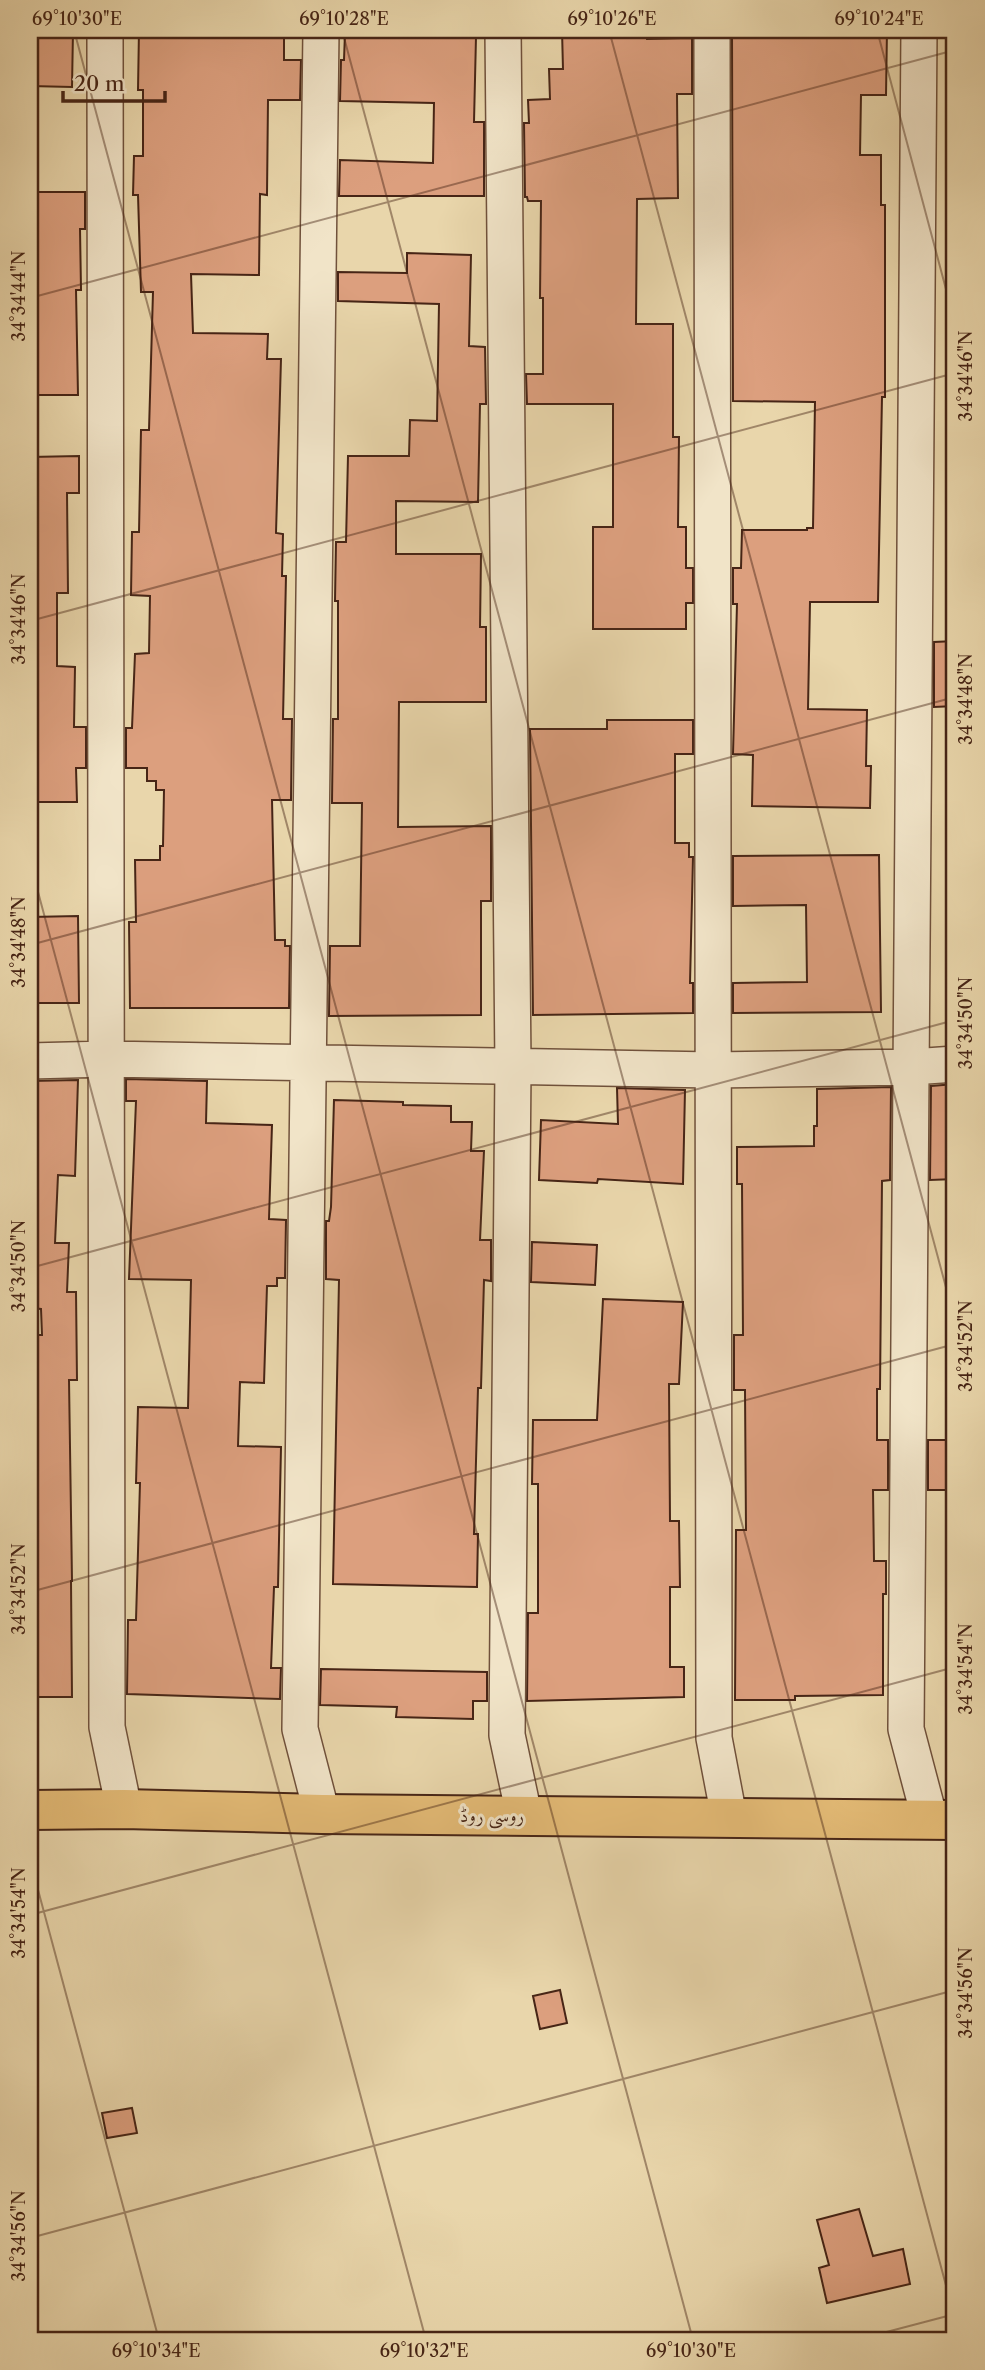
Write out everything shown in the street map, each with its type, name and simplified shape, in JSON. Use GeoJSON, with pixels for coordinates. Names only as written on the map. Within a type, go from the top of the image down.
{"type":"FeatureCollection","features":[{"type":"Feature","properties":{"kind":"main road","name":"روسی روڈ"},"geometry":{"type":"LineString","coordinates":[[30,1810],[943,1820]]}},
{"type":"Feature","properties":{"kind":"street"},"geometry":{"type":"LineString","coordinates":[[105,30],[107,1727],[124,1809]]}},
{"type":"Feature","properties":{"kind":"street"},"geometry":{"type":"LineString","coordinates":[[321,30],[300,1729],[322,1814]]}},
{"type":"Feature","properties":{"kind":"street"},"geometry":{"type":"LineString","coordinates":[[503,30],[513,1067],[507,1735],[524,1815]]}},
{"type":"Feature","properties":{"kind":"street"},"geometry":{"type":"LineString","coordinates":[[712,30],[715,1738],[729,1818]]}},
{"type":"Feature","properties":{"kind":"street"},"geometry":{"type":"LineString","coordinates":[[919,30],[905,1729],[943,1820]]}},
{"type":"Feature","properties":{"kind":"street"},"geometry":{"type":"LineString","coordinates":[[30,1061],[107,1059],[712,1070],[955,1064]]}},
{"type":"Feature","properties":{"kind":"building"},"geometry":{"type":"Polygon","coordinates":[[[139,30],[284,30],[284,60],[301,60],[300,100],[268,100],[267,195],[260,194],[259,275],[191,274],[193,333],[268,334],[267,359],[281,359],[276,533],[283,534],[282,576],[286,576],[283,719],[292,719],[291,800],[272,800],[275,940],[285,940],[285,946],[290,946],[289,1008],[130,1008],[129,922],[136,922],[135,860],[160,860],[160,846],[163,846],[164,790],[156,790],[156,781],[147,781],[147,768],[126,768],[126,728],[132,728],[135,654],[149,653],[150,596],[131,595],[132,532],[139,532],[141,430],[149,430],[153,292],[141,292],[138,195],[133,195],[134,156],[143,156],[143,90],[138,90],[139,30]]]}},
{"type":"Feature","properties":{"kind":"building"},"geometry":{"type":"Polygon","coordinates":[[[562,30],[646,30],[647,39],[692,38],[692,94],[677,94],[678,198],[637,199],[636,324],[673,324],[673,437],[679,437],[678,527],[686,527],[686,568],[693,568],[693,603],[686,603],[686,629],[593,629],[593,527],[613,527],[613,404],[527,404],[526,374],[543,374],[543,298],[540,298],[541,201],[528,201],[525,197],[524,123],[529,123],[528,100],[550,99],[549,69],[563,69],[562,30]]]}},
{"type":"Feature","properties":{"kind":"building"},"geometry":{"type":"Polygon","coordinates":[[[815,30],[887,30],[886,95],[861,95],[860,155],[881,155],[881,205],[885,205],[885,397],[882,397],[878,602],[810,602],[808,709],[867,710],[866,766],[871,766],[870,808],[752,806],[753,755],[733,754],[737,604],[733,604],[733,568],[741,568],[742,530],[813,528],[815,402],[733,401],[732,34],[815,34],[815,30]]]}},
{"type":"Feature","properties":{"kind":"building"},"geometry":{"type":"Polygon","coordinates":[[[30,31],[73,31],[72,87],[30,86],[30,31]]]}},
{"type":"Feature","properties":{"kind":"building"},"geometry":{"type":"Polygon","coordinates":[[[345,33],[476,37],[474,122],[484,122],[484,196],[339,196],[340,160],[433,163],[434,103],[340,101],[345,33]]]}},
{"type":"Feature","properties":{"kind":"building"},"geometry":{"type":"Polygon","coordinates":[[[30,192],[85,192],[85,229],[80,229],[81,290],[76,290],[78,395],[30,395],[30,192]]]}},
{"type":"Feature","properties":{"kind":"building"},"geometry":{"type":"Polygon","coordinates":[[[407,253],[471,255],[469,346],[485,347],[486,404],[480,404],[478,502],[396,501],[396,554],[481,554],[480,627],[486,627],[486,702],[399,702],[398,827],[491,826],[491,901],[481,901],[481,1015],[329,1016],[330,946],[360,946],[362,803],[332,803],[333,719],[338,719],[336,542],[346,542],[348,456],[409,456],[410,420],[437,421],[439,304],[338,301],[338,272],[407,273],[407,253]]]}},
{"type":"Feature","properties":{"kind":"building"},"geometry":{"type":"Polygon","coordinates":[[[79,456],[79,493],[67,493],[68,593],[57,593],[57,666],[75,667],[74,727],[86,727],[86,768],[76,768],[77,802],[30,802],[30,457],[79,456]]]}},
{"type":"Feature","properties":{"kind":"building"},"geometry":{"type":"Polygon","coordinates":[[[955,641],[955,706],[934,707],[934,642],[955,641]]]}},
{"type":"Feature","properties":{"kind":"building"},"geometry":{"type":"Polygon","coordinates":[[[607,720],[693,720],[693,754],[675,754],[675,843],[689,843],[689,857],[693,857],[690,983],[693,983],[693,1013],[533,1015],[530,729],[607,729],[607,720]]]}},
{"type":"Feature","properties":{"kind":"building"},"geometry":{"type":"Polygon","coordinates":[[[879,855],[881,1012],[733,1013],[733,983],[807,982],[806,905],[733,906],[733,856],[879,855]]]}},
{"type":"Feature","properties":{"kind":"building"},"geometry":{"type":"Polygon","coordinates":[[[78,916],[79,1003],[30,1003],[30,917],[78,916]]]}},
{"type":"Feature","properties":{"kind":"building"},"geometry":{"type":"Polygon","coordinates":[[[126,1079],[207,1081],[206,1123],[272,1125],[269,1219],[286,1220],[285,1278],[277,1278],[277,1286],[267,1286],[264,1383],[240,1382],[238,1446],[281,1447],[278,1587],[274,1587],[271,1668],[281,1668],[280,1699],[127,1694],[128,1620],[136,1620],[140,1483],[136,1483],[138,1407],[188,1408],[191,1280],[129,1279],[136,1101],[126,1101],[126,1079]]]}},
{"type":"Feature","properties":{"kind":"building"},"geometry":{"type":"Polygon","coordinates":[[[78,1080],[75,1176],[58,1175],[55,1243],[69,1243],[67,1292],[76,1292],[77,1380],[69,1380],[72,1697],[30,1697],[30,1335],[42,1335],[41,1309],[30,1308],[30,1081],[78,1080]]]}},
{"type":"Feature","properties":{"kind":"building"},"geometry":{"type":"Polygon","coordinates":[[[955,1084],[955,1179],[930,1180],[931,1086],[955,1084]]]}},
{"type":"Feature","properties":{"kind":"building"},"geometry":{"type":"Polygon","coordinates":[[[891,1087],[890,1180],[882,1181],[880,1389],[877,1389],[877,1440],[888,1440],[888,1490],[873,1490],[874,1561],[886,1561],[886,1594],[883,1594],[883,1695],[735,1700],[736,1530],[746,1530],[745,1390],[734,1390],[734,1335],[743,1335],[742,1184],[737,1184],[737,1147],[814,1146],[817,1089],[891,1087]]]}},
{"type":"Feature","properties":{"kind":"building"},"geometry":{"type":"Polygon","coordinates":[[[617,1088],[685,1090],[683,1184],[598,1179],[597,1183],[539,1180],[541,1120],[618,1124],[617,1088]]]}},
{"type":"Feature","properties":{"kind":"building"},"geometry":{"type":"Polygon","coordinates":[[[334,1100],[451,1106],[451,1122],[472,1122],[471,1151],[484,1151],[480,1240],[491,1240],[491,1281],[484,1280],[481,1388],[478,1388],[474,1534],[478,1534],[477,1587],[333,1584],[339,1280],[326,1279],[326,1221],[329,1221],[331,1207],[334,1100]]]}},
{"type":"Feature","properties":{"kind":"building"},"geometry":{"type":"Polygon","coordinates":[[[532,1242],[597,1245],[595,1285],[531,1282],[532,1242]]]}},
{"type":"Feature","properties":{"kind":"building"},"geometry":{"type":"Polygon","coordinates":[[[603,1299],[683,1302],[679,1384],[669,1384],[670,1521],[679,1521],[680,1587],[670,1587],[670,1667],[684,1667],[684,1697],[527,1701],[528,1613],[538,1613],[538,1484],[532,1484],[533,1420],[597,1420],[603,1299]]]}},
{"type":"Feature","properties":{"kind":"building"},"geometry":{"type":"Polygon","coordinates":[[[928,1440],[955,1440],[955,1490],[928,1490],[928,1440]]]}},
{"type":"Feature","properties":{"kind":"building"},"geometry":{"type":"Polygon","coordinates":[[[321,1669],[487,1672],[487,1701],[473,1701],[473,1719],[396,1717],[397,1707],[320,1705],[321,1669]]]}},
{"type":"Feature","properties":{"kind":"building"},"geometry":{"type":"Polygon","coordinates":[[[560,1990],[567,2023],[540,2029],[533,1996],[560,1990]]]}},
{"type":"Feature","properties":{"kind":"building"},"geometry":{"type":"Polygon","coordinates":[[[132,2108],[137,2133],[107,2138],[102,2113],[132,2108]]]}},
{"type":"Feature","properties":{"kind":"building"},"geometry":{"type":"Polygon","coordinates":[[[859,2209],[873,2256],[903,2249],[910,2284],[827,2303],[819,2268],[829,2265],[817,2220],[859,2209]]]}}]}
